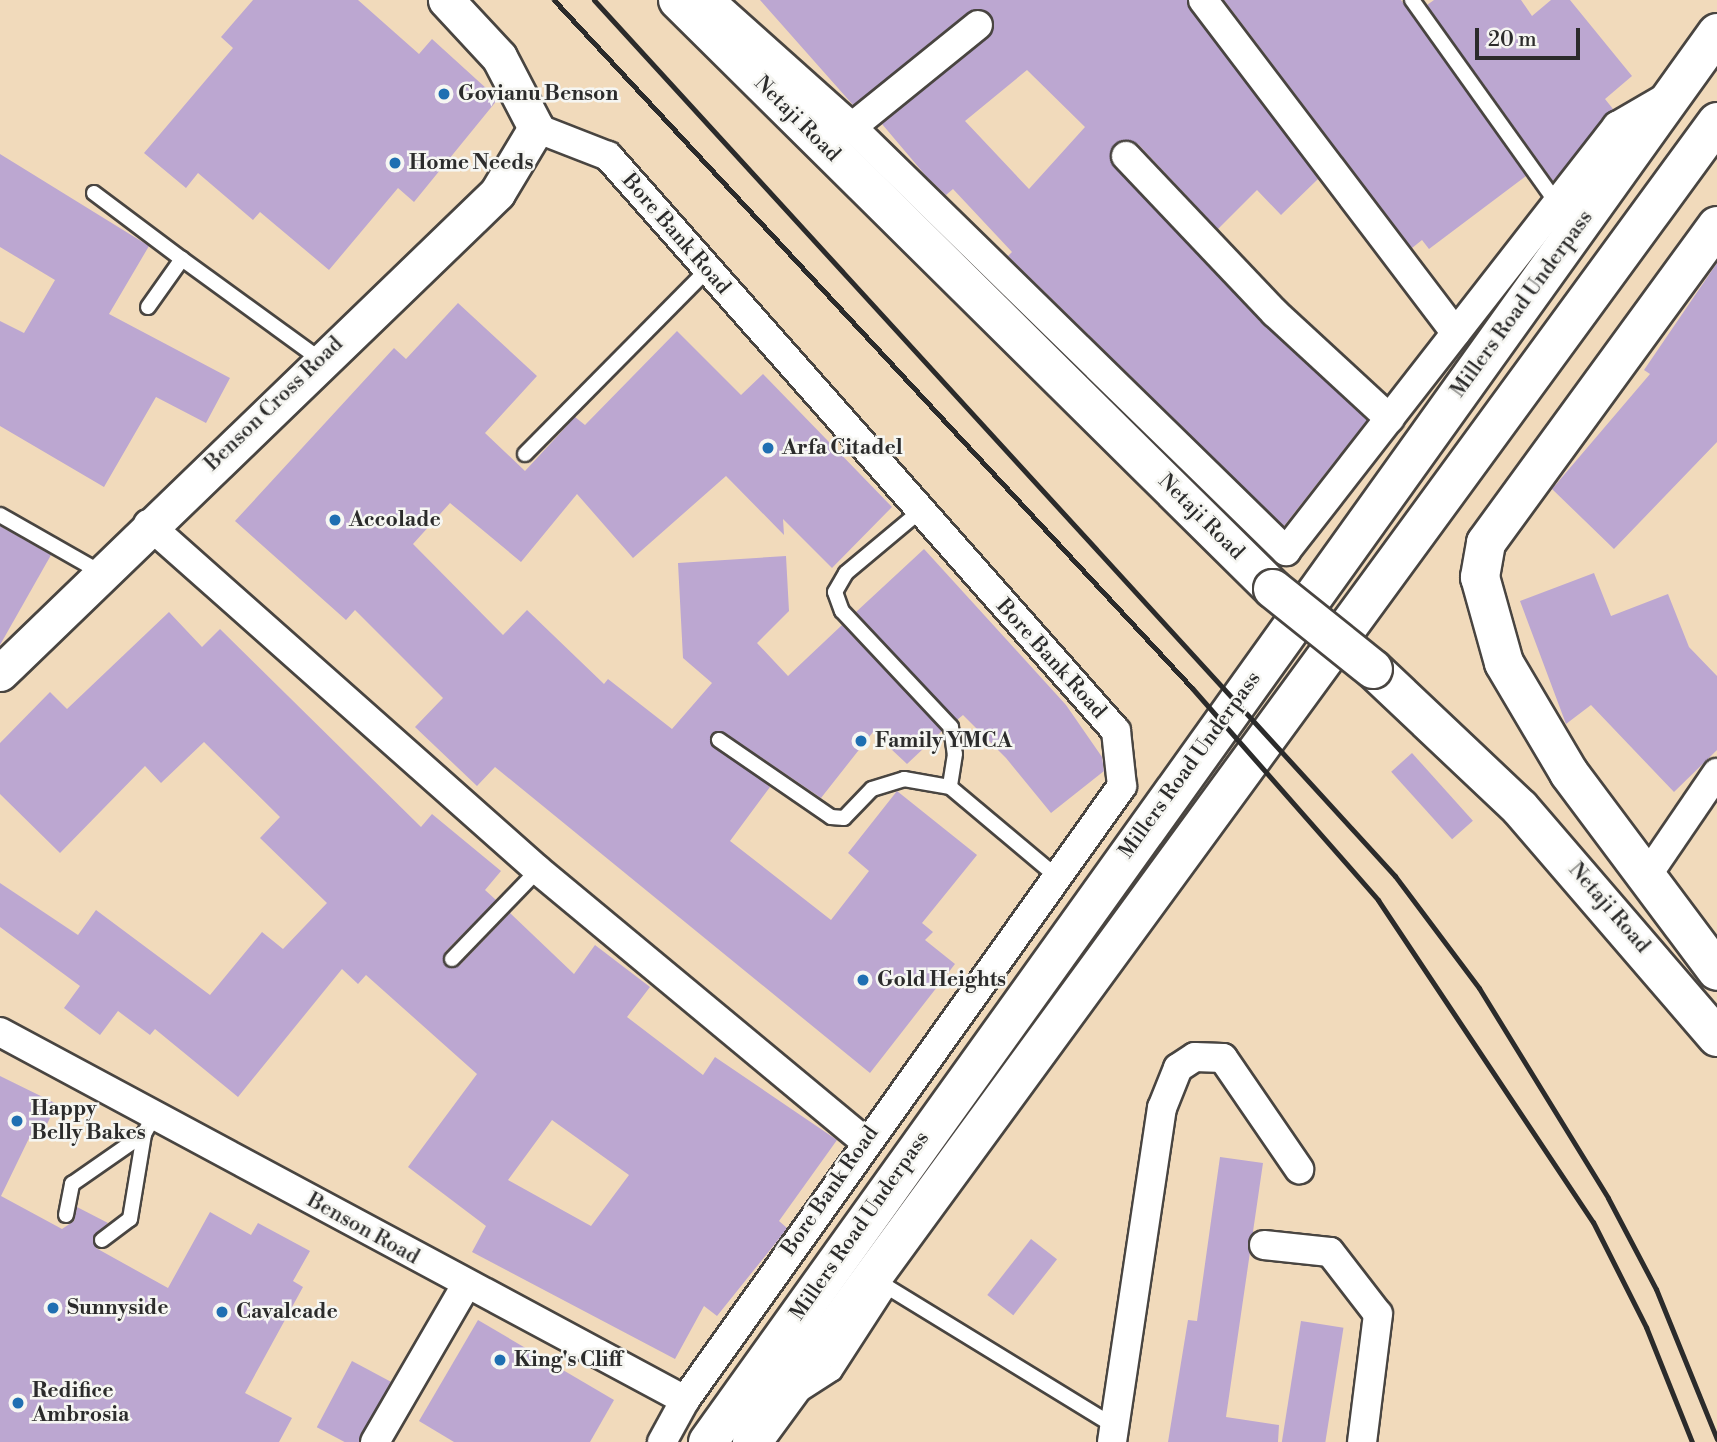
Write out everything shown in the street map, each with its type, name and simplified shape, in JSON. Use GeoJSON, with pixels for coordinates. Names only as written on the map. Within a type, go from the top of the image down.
{"type":"FeatureCollection","features":[{"type":"Feature","properties":{"kind":"main road","name":"Netaji Road"},"geometry":{"type":"LineString","coordinates":[[696,3],[1273,589],[1373,669],[1520,808],[1717,1037]]}},
{"type":"Feature","properties":{"kind":"main road","name":"Millers Road Underpass"},"geometry":{"type":"LineString","coordinates":[[708,1442],[1717,33]]}},
{"type":"Feature","properties":{"kind":"main road","name":"Millers Road Underpass"},"geometry":{"type":"LineString","coordinates":[[762,1428],[1717,122]]}},
{"type":"Feature","properties":{"kind":"main road"},"geometry":{"type":"LineString","coordinates":[[1717,226],[1486,543],[1480,577],[1504,663],[1569,773],[1717,971]]}},
{"type":"Feature","properties":{"kind":"street"},"geometry":{"type":"LineString","coordinates":[[446,0],[499,57],[536,128]]}},
{"type":"Feature","properties":{"kind":"street"},"geometry":{"type":"LineString","coordinates":[[1203,0],[1456,333]]}},
{"type":"Feature","properties":{"kind":"street"},"geometry":{"type":"LineString","coordinates":[[696,3],[852,127],[1286,551],[1617,126],[1677,91]]}},
{"type":"Feature","properties":{"kind":"street"},"geometry":{"type":"LineString","coordinates":[[852,127],[978,25]]}},
{"type":"Feature","properties":{"kind":"street","name":"Bore Bank Road"},"geometry":{"type":"LineString","coordinates":[[536,128],[608,156],[919,512],[1116,731],[1122,786],[863,1141],[685,1400]]}},
{"type":"Feature","properties":{"kind":"street","name":"Benson Cross Road"},"geometry":{"type":"LineString","coordinates":[[0,673],[148,524],[497,193],[536,128]]}},
{"type":"Feature","properties":{"kind":"street"},"geometry":{"type":"LineString","coordinates":[[1126,156],[1275,313],[1390,419]]}},
{"type":"Feature","properties":{"kind":"street"},"geometry":{"type":"LineString","coordinates":[[148,524],[538,870],[863,1141]]}},
{"type":"Feature","properties":{"kind":"street"},"geometry":{"type":"LineString","coordinates":[[1646,877],[1717,773]]}},
{"type":"Feature","properties":{"kind":"street","name":"Benson Road"},"geometry":{"type":"LineString","coordinates":[[0,1032],[149,1125],[466,1285],[685,1400]]}},
{"type":"Feature","properties":{"kind":"street"},"geometry":{"type":"LineString","coordinates":[[1113,1434],[1162,1108],[1178,1068],[1195,1058],[1223,1058],[1299,1169]]}},
{"type":"Feature","properties":{"kind":"street"},"geometry":{"type":"LineString","coordinates":[[1264,1245],[1330,1252],[1378,1314],[1363,1442]]}},
{"type":"Feature","properties":{"kind":"street"},"geometry":{"type":"LineString","coordinates":[[375,1442],[466,1285]]}},
{"type":"Feature","properties":{"kind":"street"},"geometry":{"type":"LineString","coordinates":[[662,1442],[685,1400]]}},
{"type":"Feature","properties":{"kind":"lane"},"geometry":{"type":"LineString","coordinates":[[1412,0],[1557,202]]}},
{"type":"Feature","properties":{"kind":"lane"},"geometry":{"type":"LineString","coordinates":[[94,193],[321,359]]}},
{"type":"Feature","properties":{"kind":"lane"},"geometry":{"type":"LineString","coordinates":[[148,307],[181,259]]}},
{"type":"Feature","properties":{"kind":"lane"},"geometry":{"type":"LineString","coordinates":[[525,454],[708,270]]}},
{"type":"Feature","properties":{"kind":"lane"},"geometry":{"type":"LineString","coordinates":[[919,512],[846,573],[835,592],[842,611],[951,727],[950,787]]}},
{"type":"Feature","properties":{"kind":"lane"},"geometry":{"type":"LineString","coordinates":[[0,515],[100,572]]}},
{"type":"Feature","properties":{"kind":"lane"},"geometry":{"type":"LineString","coordinates":[[719,740],[831,817],[844,818],[872,789],[904,779],[950,787],[1055,875]]}},
{"type":"Feature","properties":{"kind":"lane"},"geometry":{"type":"LineString","coordinates":[[452,959],[538,870]]}},
{"type":"Feature","properties":{"kind":"lane"},"geometry":{"type":"LineString","coordinates":[[65,1215],[72,1184],[149,1125]]}},
{"type":"Feature","properties":{"kind":"lane"},"geometry":{"type":"LineString","coordinates":[[102,1240],[130,1219],[149,1125]]}},
{"type":"Feature","properties":{"kind":"lane"},"geometry":{"type":"LineString","coordinates":[[762,1428],[834,1373],[889,1289],[1113,1434]]}},
{"type":"Feature","properties":{"kind":"building"},"geometry":{"type":"Polygon","coordinates":[[[253,0],[358,0],[419,54],[432,39],[498,99],[414,202],[398,188],[329,270],[260,212],[253,220],[198,173],[186,188],[144,153],[233,48],[221,37],[253,0]]]}},
{"type":"Feature","properties":{"kind":"building"},"geometry":{"type":"Polygon","coordinates":[[[760,0],[1187,0],[1318,179],[1281,215],[1257,190],[1218,229],[1138,144],[1121,140],[1110,159],[1263,324],[1367,420],[1284,526],[1008,256],[1012,252],[953,189],[946,195],[926,176],[882,124],[988,38],[990,14],[968,12],[853,105],[760,0]],[[1027,70],[965,121],[1029,189],[1085,127],[1027,70]]]}},
{"type":"Feature","properties":{"kind":"building"},"geometry":{"type":"Polygon","coordinates":[[[1224,0],[1401,0],[1526,176],[1429,249],[1422,240],[1412,248],[1224,0]]]}},
{"type":"Feature","properties":{"kind":"building"},"geometry":{"type":"Polygon","coordinates":[[[1434,0],[1521,0],[1532,16],[1551,0],[1570,0],[1632,76],[1605,99],[1613,109],[1553,181],[1427,5],[1434,0]]]}},
{"type":"Feature","properties":{"kind":"building"},"geometry":{"type":"Polygon","coordinates":[[[0,154],[149,246],[109,314],[230,378],[206,423],[156,397],[104,487],[0,426],[0,321],[24,333],[55,280],[0,247],[0,154]]]}},
{"type":"Feature","properties":{"kind":"building"},"geometry":{"type":"Polygon","coordinates":[[[1717,263],[1717,442],[1614,549],[1552,489],[1650,374],[1644,370],[1717,263]]]}},
{"type":"Feature","properties":{"kind":"building"},"geometry":{"type":"Polygon","coordinates":[[[458,303],[537,376],[485,433],[525,471],[575,417],[585,425],[677,331],[741,395],[763,374],[892,507],[832,568],[783,519],[784,535],[726,476],[633,558],[577,494],[521,562],[450,503],[413,544],[503,635],[527,610],[604,684],[608,679],[672,729],[712,683],[683,658],[678,563],[786,556],[789,611],[757,643],[788,676],[842,625],[942,731],[907,764],[873,732],[821,798],[724,732],[710,739],[770,787],[730,841],[831,920],[869,871],[848,853],[897,791],[977,855],[922,923],[933,932],[925,940],[955,964],[870,1073],[495,767],[477,786],[415,727],[443,698],[355,610],[346,620],[235,521],[394,348],[406,359],[458,303]]]}},
{"type":"Feature","properties":{"kind":"building"},"geometry":{"type":"Polygon","coordinates":[[[0,526],[51,555],[0,645],[0,526]]]}},
{"type":"Feature","properties":{"kind":"building"},"geometry":{"type":"Polygon","coordinates":[[[924,549],[1066,705],[1102,757],[1104,771],[1051,813],[1006,758],[963,715],[957,720],[856,612],[924,549]]]}},
{"type":"Feature","properties":{"kind":"building"},"geometry":{"type":"Polygon","coordinates":[[[1594,573],[1611,616],[1668,594],[1689,647],[1717,676],[1717,750],[1674,792],[1591,705],[1566,724],[1520,601],[1594,573]]]}},
{"type":"Feature","properties":{"kind":"building"},"geometry":{"type":"Polygon","coordinates":[[[169,612],[202,647],[220,629],[421,827],[432,814],[501,871],[485,890],[496,900],[445,952],[446,966],[459,966],[510,913],[574,974],[595,945],[650,987],[627,1017],[703,1075],[715,1057],[837,1140],[779,1221],[787,1228],[782,1235],[717,1316],[704,1306],[675,1359],[472,1252],[486,1226],[408,1167],[477,1074],[366,975],[358,984],[342,969],[238,1097],[155,1029],[150,1035],[118,1011],[100,1035],[64,1008],[80,986],[0,927],[0,883],[78,935],[96,910],[210,995],[262,932],[283,949],[327,903],[260,838],[280,817],[204,742],[161,783],[145,766],[60,853],[0,794],[0,743],[50,692],[67,709],[169,612]],[[552,1120],[508,1180],[591,1226],[629,1175],[552,1120]]]}},
{"type":"Feature","properties":{"kind":"building"},"geometry":{"type":"Polygon","coordinates":[[[1412,753],[1473,821],[1452,839],[1391,772],[1412,753]]]}},
{"type":"Feature","properties":{"kind":"building"},"geometry":{"type":"Polygon","coordinates":[[[0,1076],[57,1104],[42,1134],[33,1130],[1,1196],[62,1229],[74,1221],[77,1207],[108,1223],[94,1236],[96,1248],[168,1288],[210,1212],[251,1235],[258,1223],[310,1251],[293,1281],[303,1287],[245,1393],[292,1418],[279,1442],[0,1442],[0,1076]]]}},
{"type":"Feature","properties":{"kind":"building"},"geometry":{"type":"Polygon","coordinates":[[[1220,1157],[1263,1163],[1226,1417],[1279,1425],[1278,1442],[1168,1442],[1188,1320],[1197,1321],[1220,1157]]]}},
{"type":"Feature","properties":{"kind":"building"},"geometry":{"type":"Polygon","coordinates":[[[1031,1239],[1057,1259],[1013,1315],[987,1295],[1031,1239]]]}},
{"type":"Feature","properties":{"kind":"building","name":"King's Cliff"},"geometry":{"type":"Polygon","coordinates":[[[478,1320],[614,1400],[590,1442],[454,1442],[419,1421],[478,1320]]]}},
{"type":"Feature","properties":{"kind":"building"},"geometry":{"type":"Polygon","coordinates":[[[1301,1321],[1343,1328],[1325,1442],[1282,1442],[1301,1321]]]}},
{"type":"Feature","properties":{"kind":"building"},"geometry":{"type":"Polygon","coordinates":[[[352,1361],[391,1382],[359,1442],[345,1442],[317,1427],[352,1361]]]}},
{"type":"Feature","properties":{"kind":"railway"},"geometry":{"type":"LineString","coordinates":[[554,0],[1192,688],[1378,900],[1593,1222],[1646,1327],[1692,1442]]}},
{"type":"Feature","properties":{"kind":"railway"},"geometry":{"type":"LineString","coordinates":[[594,0],[1395,876],[1479,988],[1608,1198],[1656,1289],[1717,1439]]}},
{"type":"Feature","properties":{"kind":"place","name":"Govianu Benson"},"geometry":{"type":"Point","coordinates":[444,94]}},
{"type":"Feature","properties":{"kind":"place","name":"Home Needs"},"geometry":{"type":"Point","coordinates":[395,163]}},
{"type":"Feature","properties":{"kind":"place","name":"Arfa Citadel"},"geometry":{"type":"Point","coordinates":[768,448]}},
{"type":"Feature","properties":{"kind":"place","name":"Accolade"},"geometry":{"type":"Point","coordinates":[335,520]}},
{"type":"Feature","properties":{"kind":"place","name":"Family YMCA"},"geometry":{"type":"Point","coordinates":[861,741]}},
{"type":"Feature","properties":{"kind":"place","name":"Gold Heights"},"geometry":{"type":"Point","coordinates":[863,980]}},
{"type":"Feature","properties":{"kind":"place","name":"Happy Belly Bakes"},"geometry":{"type":"Point","coordinates":[17,1121]}},
{"type":"Feature","properties":{"kind":"place","name":"Sunnyside"},"geometry":{"type":"Point","coordinates":[53,1308]}},
{"type":"Feature","properties":{"kind":"place","name":"Cavalcade"},"geometry":{"type":"Point","coordinates":[222,1312]}},
{"type":"Feature","properties":{"kind":"place","name":"King's Cliff"},"geometry":{"type":"Point","coordinates":[500,1360]}},
{"type":"Feature","properties":{"kind":"place","name":"Redifice Ambrosia"},"geometry":{"type":"Point","coordinates":[18,1403]}}]}
